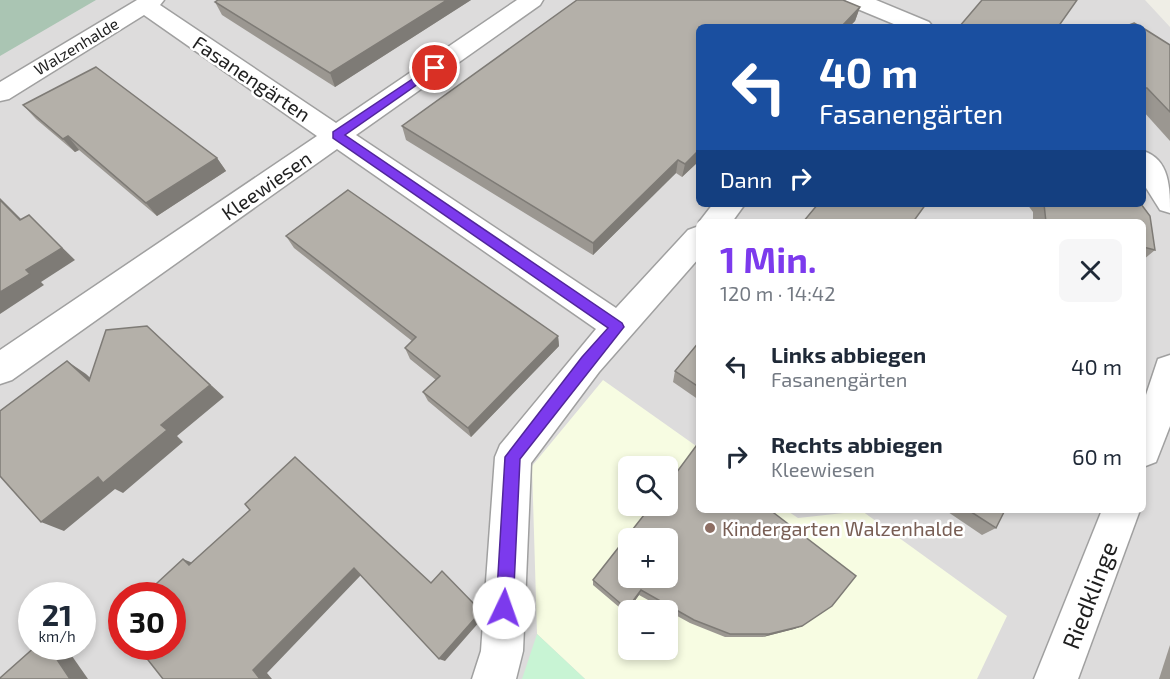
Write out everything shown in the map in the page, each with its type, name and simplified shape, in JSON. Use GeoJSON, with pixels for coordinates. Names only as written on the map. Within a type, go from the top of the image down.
{"type":"FeatureCollection","features":[{"type":"Feature","properties":{"kind":"street","name":"Kleewiesen"},"geometry":{"type":"LineString","coordinates":[[0,369],[532,0]]}},
{"type":"Feature","properties":{"kind":"street"},"geometry":{"type":"LineString","coordinates":[[862,1],[906,24]]}},
{"type":"Feature","properties":{"kind":"street","name":"Fasanengärten"},"geometry":{"type":"LineString","coordinates":[[149,2],[337,135],[618,327]]}},
{"type":"Feature","properties":{"kind":"street","name":"Walzenhalde"},"geometry":{"type":"LineString","coordinates":[[0,93],[149,2]]}},
{"type":"Feature","properties":{"kind":"street"},"geometry":{"type":"LineString","coordinates":[[1146,166],[1170,202]]}},
{"type":"Feature","properties":{"kind":"street"},"geometry":{"type":"LineString","coordinates":[[717,219],[728,207]]}},
{"type":"Feature","properties":{"kind":"street"},"geometry":{"type":"LineString","coordinates":[[494,679],[502,651],[513,457],[587,362],[696,241]]}},
{"type":"Feature","properties":{"kind":"street"},"geometry":{"type":"LineString","coordinates":[[1146,441],[1170,370]]}},
{"type":"Feature","properties":{"kind":"street","name":"Riedklinge"},"geometry":{"type":"LineString","coordinates":[[1056,679],[1119,513]]}},
{"type":"Feature","properties":{"kind":"shaded area"},"geometry":{"type":"Polygon","coordinates":[[[0,0],[1145,0],[1170,27],[1170,679],[0,679],[0,0]]]}},
{"type":"Feature","properties":{"kind":"shaded area"},"geometry":{"type":"Polygon","coordinates":[[[0,0],[96,0],[0,56],[0,0]]]}},
{"type":"Feature","properties":{"kind":"shaded area","name":"Kindergarten Walzenhalde"},"geometry":{"type":"Polygon","coordinates":[[[603,380],[696,446],[696,513],[790,513],[798,518],[865,513],[1007,616],[977,679],[585,679],[537,634],[532,466],[603,380]]]}},
{"type":"Feature","properties":{"kind":"green space"},"geometry":{"type":"Polygon","coordinates":[[[537,634],[585,679],[522,679],[537,634]]]}},
{"type":"Feature","properties":{"kind":"building"},"geometry":{"type":"Polygon","coordinates":[[[218,0],[447,0],[330,73],[215,2],[218,0]]]}},
{"type":"Feature","properties":{"kind":"building"},"geometry":{"type":"Polygon","coordinates":[[[577,0],[843,0],[860,7],[844,24],[696,24],[696,153],[685,164],[678,160],[593,243],[402,126],[577,0]]]}},
{"type":"Feature","properties":{"kind":"building"},"geometry":{"type":"Polygon","coordinates":[[[982,0],[1077,0],[1060,24],[962,24],[982,0]]]}},
{"type":"Feature","properties":{"kind":"building"},"geometry":{"type":"Polygon","coordinates":[[[1146,30],[1170,45],[1170,112],[1147,88],[1146,30]]]}},
{"type":"Feature","properties":{"kind":"building"},"geometry":{"type":"Polygon","coordinates":[[[96,67],[217,158],[146,203],[68,136],[63,139],[23,105],[96,67]]]}},
{"type":"Feature","properties":{"kind":"building"},"geometry":{"type":"Polygon","coordinates":[[[348,190],[558,336],[468,428],[423,392],[440,376],[405,348],[416,337],[286,236],[348,190]]]}},
{"type":"Feature","properties":{"kind":"building"},"geometry":{"type":"Polygon","coordinates":[[[0,200],[20,220],[29,215],[62,248],[26,270],[30,274],[0,292],[0,200]]]}},
{"type":"Feature","properties":{"kind":"building"},"geometry":{"type":"Polygon","coordinates":[[[816,207],[924,207],[915,219],[806,219],[816,207]]]}},
{"type":"Feature","properties":{"kind":"building"},"geometry":{"type":"Polygon","coordinates":[[[1044,207],[1143,207],[1150,216],[1155,250],[1146,248],[1146,219],[1046,219],[1044,207]]]}},
{"type":"Feature","properties":{"kind":"building"},"geometry":{"type":"Polygon","coordinates":[[[147,326],[210,385],[161,425],[167,430],[103,483],[98,477],[41,522],[0,476],[0,411],[67,361],[89,381],[106,330],[147,326]]]}},
{"type":"Feature","properties":{"kind":"building"},"geometry":{"type":"Polygon","coordinates":[[[696,346],[696,385],[675,371],[696,346]]]}},
{"type":"Feature","properties":{"kind":"building"},"geometry":{"type":"Polygon","coordinates":[[[696,446],[696,513],[774,513],[856,576],[832,606],[802,626],[769,634],[730,634],[678,611],[678,600],[659,600],[641,590],[634,600],[618,601],[593,580],[618,548],[618,588],[678,588],[678,528],[634,528],[643,516],[678,516],[678,470],[696,446]]]}},
{"type":"Feature","properties":{"kind":"building"},"geometry":{"type":"Polygon","coordinates":[[[295,457],[431,583],[442,571],[477,607],[477,616],[439,659],[354,568],[253,670],[260,679],[163,679],[148,660],[186,660],[186,582],[158,582],[183,559],[189,565],[250,510],[245,504],[295,457]]]}},
{"type":"Feature","properties":{"kind":"building"},"geometry":{"type":"Polygon","coordinates":[[[973,513],[1004,513],[996,528],[973,513]]]}},
{"type":"Feature","properties":{"kind":"building"},"geometry":{"type":"Polygon","coordinates":[[[20,660],[57,660],[70,679],[0,679],[20,660]]]}},
{"type":"Feature","properties":{"kind":"place","name":"Kindergarten Walzenhalde"},"geometry":{"type":"Point","coordinates":[710,528]}},
{"type":"Feature","properties":{"kind":"route"},"geometry":{"type":"LineString","coordinates":[[435,68],[337,135],[618,327],[587,362],[513,457],[504,608]]}}]}
